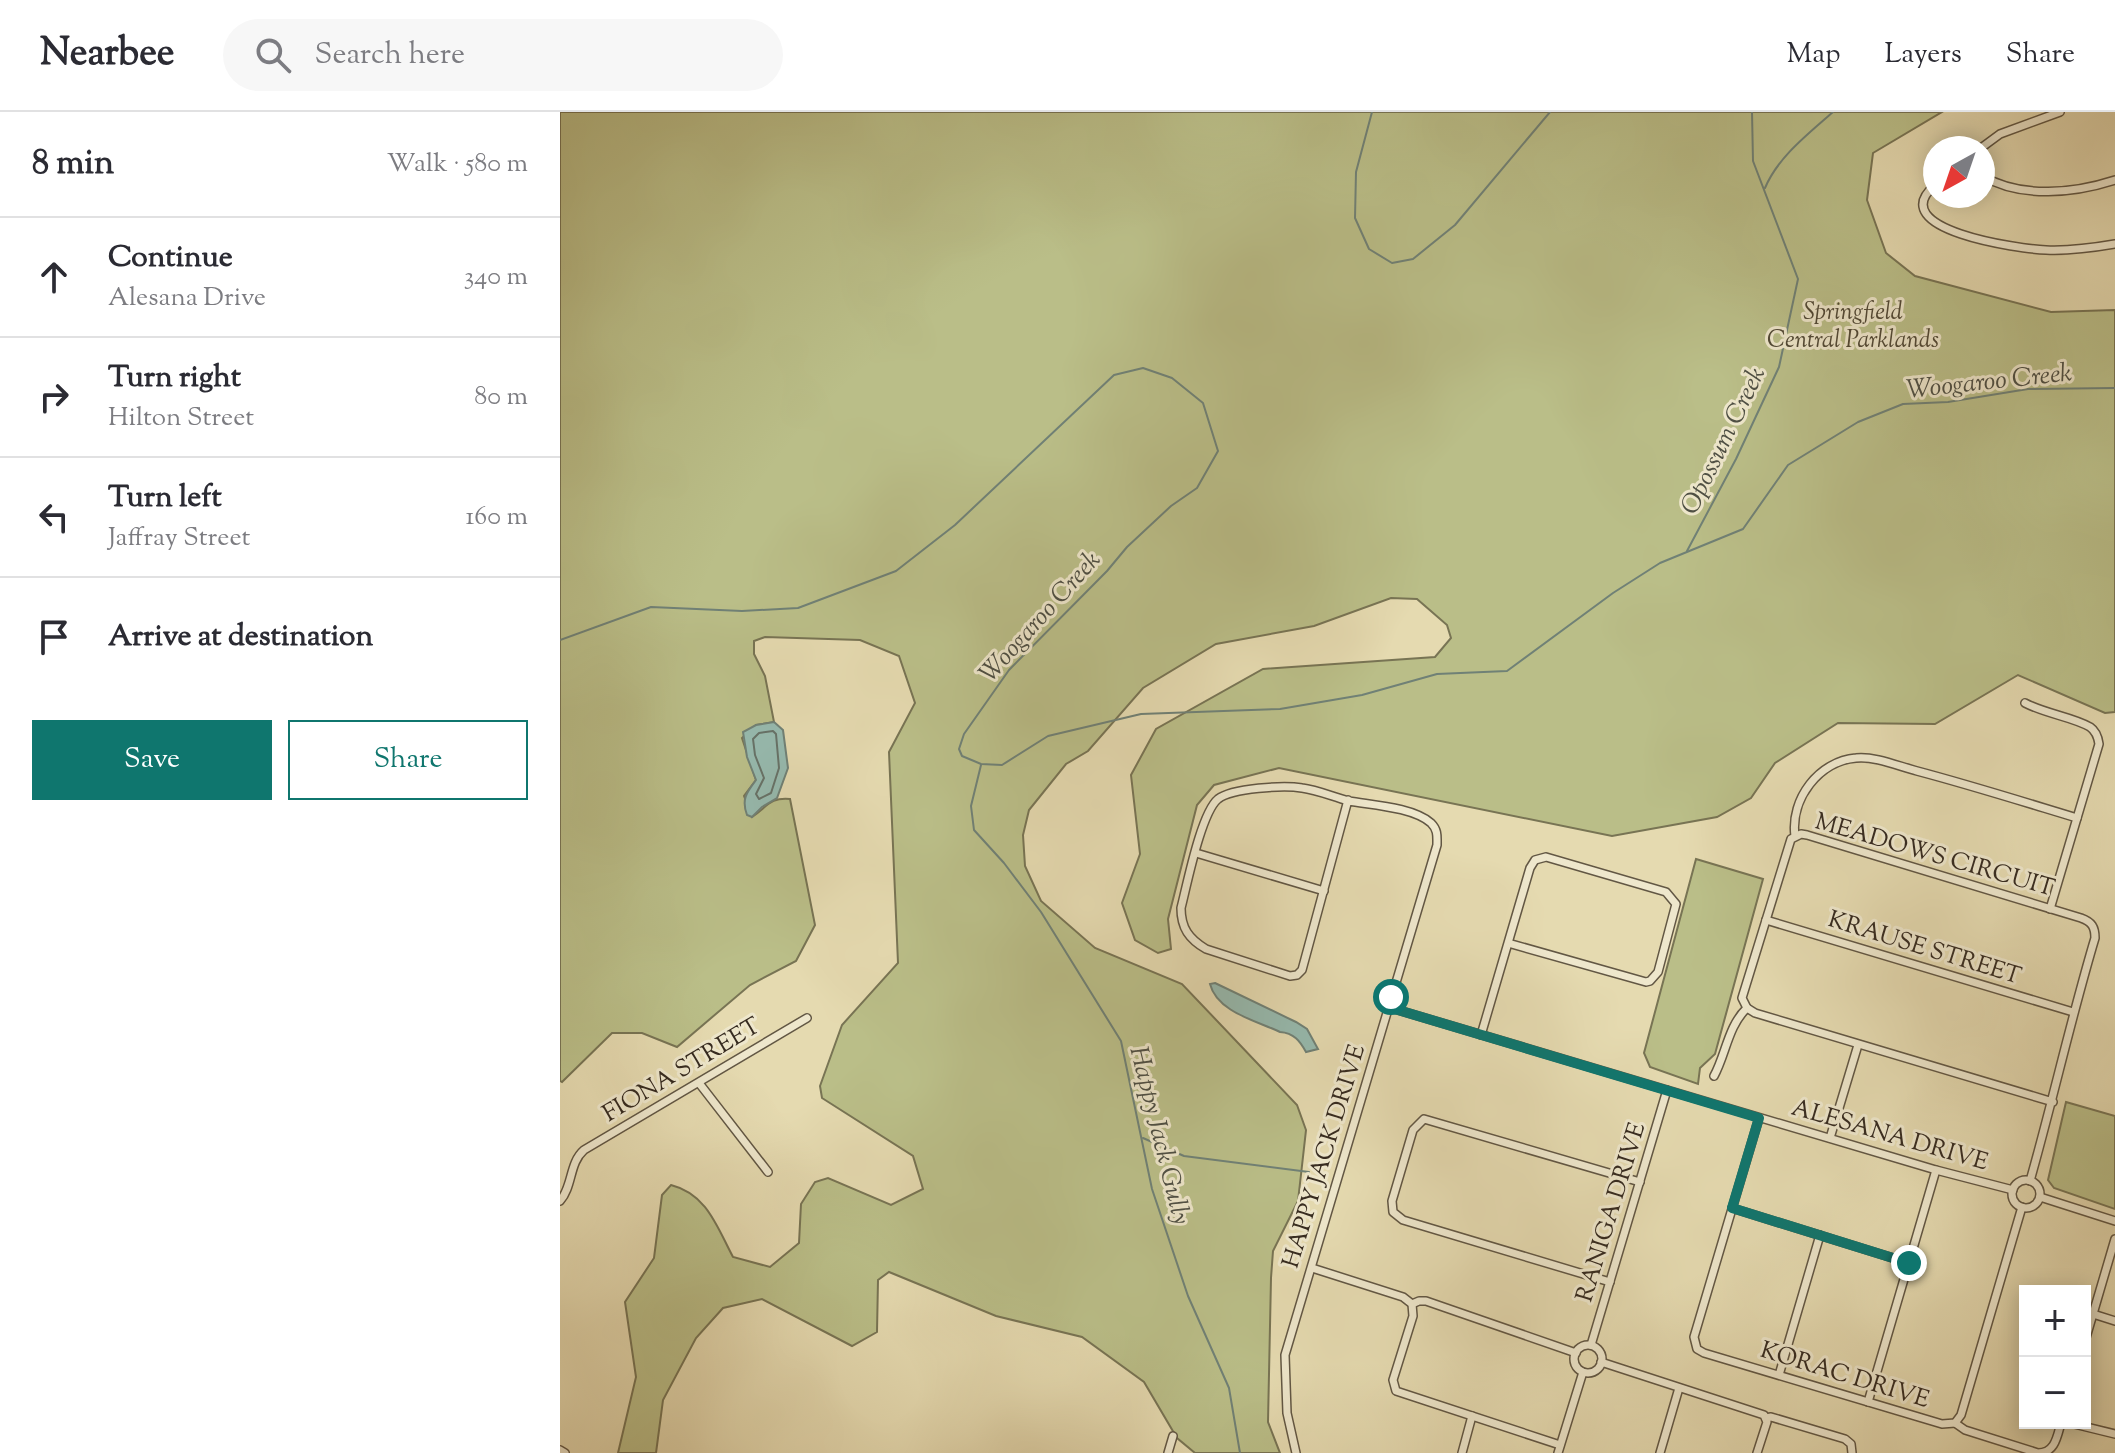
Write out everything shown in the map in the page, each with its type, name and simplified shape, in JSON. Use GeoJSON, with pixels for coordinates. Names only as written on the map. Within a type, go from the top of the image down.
{"type":"FeatureCollection","features":[{"type":"Feature","properties":{"kind":"street"},"geometry":{"type":"LineString","coordinates":[[1995,138],[2060,112]]}},
{"type":"Feature","properties":{"kind":"street"},"geometry":{"type":"LineString","coordinates":[[1995,181],[2044,191],[2069,191],[2115,180]]}},
{"type":"Feature","properties":{"kind":"street"},"geometry":{"type":"LineString","coordinates":[[1923,199],[1921,209],[1927,218],[1958,232],[2006,247],[2048,251],[2115,244]]}},
{"type":"Feature","properties":{"kind":"street"},"geometry":{"type":"LineString","coordinates":[[2025,703],[2044,713],[2091,727],[2098,735],[2099,744],[2050,909]]}},
{"type":"Feature","properties":{"kind":"street"},"geometry":{"type":"LineString","coordinates":[[1795,836],[1793,826],[1809,783],[1824,768],[1860,757],[1952,780],[2077,818]]}},
{"type":"Feature","properties":{"kind":"street"},"geometry":{"type":"LineString","coordinates":[[1300,787],[1348,800],[1302,970],[1297,975],[1290,976],[1206,949],[1187,934],[1181,920],[1181,908],[1206,816],[1216,800],[1243,790],[1300,787]]}},
{"type":"Feature","properties":{"kind":"street","name":"HAPPY JACK DRIVE"},"geometry":{"type":"LineString","coordinates":[[1296,1453],[1287,1413],[1285,1355],[1438,834],[1422,817],[1348,800]]}},
{"type":"Feature","properties":{"kind":"street","name":"MEADOWS CIRCUIT"},"geometry":{"type":"LineString","coordinates":[[1747,1008],[1742,998],[1787,845],[1795,836],[1807,835],[2090,921],[2095,929],[2095,938],[2030,1181]]}},
{"type":"Feature","properties":{"kind":"street"},"geometry":{"type":"LineString","coordinates":[[1196,853],[1324,891]]}},
{"type":"Feature","properties":{"kind":"street"},"geometry":{"type":"LineString","coordinates":[[1481,1035],[1530,868],[1541,857],[1666,892],[1676,904],[1658,972],[1646,982],[1508,943]]}},
{"type":"Feature","properties":{"kind":"street","name":"KRAUSE STREET"},"geometry":{"type":"LineString","coordinates":[[1766,920],[2073,1012]]}},
{"type":"Feature","properties":{"kind":"street","name":"ALESANA DRIVE"},"geometry":{"type":"LineString","coordinates":[[1388,1007],[1936,1170],[2013,1190]]}},
{"type":"Feature","properties":{"kind":"street"},"geometry":{"type":"LineString","coordinates":[[1714,1076],[1722,1063],[1735,1022],[1747,1008],[1858,1045],[2053,1102]]}},
{"type":"Feature","properties":{"kind":"street","name":"FIONA STREET"},"geometry":{"type":"LineString","coordinates":[[560,1201],[581,1152],[807,1018]]}},
{"type":"Feature","properties":{"kind":"street"},"geometry":{"type":"LineString","coordinates":[[1830,1138],[1858,1045]]}},
{"type":"Feature","properties":{"kind":"street"},"geometry":{"type":"LineString","coordinates":[[699,1083],[768,1172]]}},
{"type":"Feature","properties":{"kind":"street","name":"RANIGA DRIVE"},"geometry":{"type":"LineString","coordinates":[[1591,1345],[1667,1090]]}},
{"type":"Feature","properties":{"kind":"street"},"geometry":{"type":"LineString","coordinates":[[1759,1118],[1732,1208],[1909,1263]]}},
{"type":"Feature","properties":{"kind":"street"},"geometry":{"type":"LineString","coordinates":[[1610,1282],[1394,1215],[1391,1207],[1413,1130],[1420,1122],[1429,1119],[1640,1182]]}},
{"type":"Feature","properties":{"kind":"street"},"geometry":{"type":"LineString","coordinates":[[1868,1402],[1936,1170]]}},
{"type":"Feature","properties":{"kind":"street"},"geometry":{"type":"LineString","coordinates":[[2021,1181],[2030,1181],[2039,1189],[2040,1197],[2035,1205],[2022,1207],[2015,1203],[2013,1190],[2021,1181]]}},
{"type":"Feature","properties":{"kind":"street"},"geometry":{"type":"LineString","coordinates":[[2040,1197],[2115,1221]]}},
{"type":"Feature","properties":{"kind":"street","name":"KORAC DRIVE"},"geometry":{"type":"LineString","coordinates":[[1732,1208],[1694,1343],[1697,1349],[1942,1424],[1955,1423],[1961,1415],[2022,1207]]}},
{"type":"Feature","properties":{"kind":"street"},"geometry":{"type":"LineString","coordinates":[[1779,1375],[1820,1235]]}},
{"type":"Feature","properties":{"kind":"street"},"geometry":{"type":"LineString","coordinates":[[2091,1321],[2115,1239]]}},
{"type":"Feature","properties":{"kind":"street"},"geometry":{"type":"LineString","coordinates":[[1312,1268],[1403,1297],[1412,1304],[1413,1316],[1393,1387],[1400,1393],[1559,1449],[1583,1372]]}},
{"type":"Feature","properties":{"kind":"street"},"geometry":{"type":"LineString","coordinates":[[1412,1304],[1426,1301],[1576,1353]]}},
{"type":"Feature","properties":{"kind":"street"},"geometry":{"type":"LineString","coordinates":[[2093,1314],[2115,1321]]}},
{"type":"Feature","properties":{"kind":"street"},"geometry":{"type":"LineString","coordinates":[[1591,1345],[1601,1353],[1601,1362],[1593,1372],[1583,1372],[1575,1362],[1576,1353],[1582,1347],[1591,1345]]}},
{"type":"Feature","properties":{"kind":"street"},"geometry":{"type":"LineString","coordinates":[[1601,1362],[1766,1418],[1845,1439],[1851,1444],[1852,1453]]}},
{"type":"Feature","properties":{"kind":"street"},"geometry":{"type":"LineString","coordinates":[[1660,1453],[1679,1388]]}},
{"type":"Feature","properties":{"kind":"street"},"geometry":{"type":"LineString","coordinates":[[1462,1453],[1472,1416]]}},
{"type":"Feature","properties":{"kind":"street"},"geometry":{"type":"LineString","coordinates":[[1757,1453],[1766,1418]]}},
{"type":"Feature","properties":{"kind":"street"},"geometry":{"type":"LineString","coordinates":[[1955,1423],[1965,1430],[2038,1453],[2046,1453],[2052,1448],[2059,1429]]}},
{"type":"Feature","properties":{"kind":"street"},"geometry":{"type":"LineString","coordinates":[[2091,1428],[2115,1434]]}},
{"type":"Feature","properties":{"kind":"street"},"geometry":{"type":"LineString","coordinates":[[1168,1453],[1173,1436]]}},
{"type":"Feature","properties":{"kind":"green space","name":"Springfield Central Parklands"},"geometry":{"type":"Polygon","coordinates":[[[560,112],[1942,112],[1873,153],[1867,200],[1886,253],[1915,276],[2051,312],[2115,310],[2115,712],[2105,713],[2018,675],[1935,724],[1838,723],[1775,763],[1751,798],[1717,817],[1612,836],[1279,768],[1214,785],[1197,805],[1168,919],[1171,949],[1158,953],[1135,940],[1122,903],[1140,854],[1131,775],[1156,729],[1263,669],[1435,657],[1451,638],[1447,625],[1417,599],[1391,598],[1314,626],[1216,644],[1143,688],[1088,751],[1066,764],[1029,810],[1023,835],[1025,866],[1041,901],[1095,948],[1182,984],[1297,1105],[1306,1130],[1298,1201],[1273,1251],[1271,1278],[1268,1422],[1280,1453],[1195,1453],[1177,1438],[1144,1382],[1082,1337],[996,1316],[889,1272],[878,1280],[877,1332],[852,1346],[762,1299],[723,1308],[696,1338],[663,1400],[656,1453],[618,1453],[636,1377],[625,1302],[654,1258],[662,1195],[671,1185],[694,1196],[710,1213],[733,1257],[770,1267],[799,1243],[801,1204],[815,1182],[828,1178],[891,1205],[923,1189],[913,1156],[822,1098],[820,1086],[842,1025],[898,963],[889,752],[915,703],[899,656],[860,640],[765,637],[754,641],[754,654],[765,676],[774,722],[756,725],[742,738],[756,780],[744,796],[752,817],[773,801],[790,799],[815,925],[796,961],[750,985],[677,1047],[642,1033],[612,1033],[560,1081],[560,112]]]}},
{"type":"Feature","properties":{"kind":"green space"},"geometry":{"type":"Polygon","coordinates":[[[1696,859],[1763,879],[1715,1054],[1700,1068],[1698,1084],[1650,1067],[1644,1053],[1696,859]]]}},
{"type":"Feature","properties":{"kind":"green space"},"geometry":{"type":"Polygon","coordinates":[[[2066,1102],[2115,1116],[2115,1209],[2054,1188],[2048,1180],[2066,1102]]]}},
{"type":"Feature","properties":{"kind":"water"},"geometry":{"type":"Polygon","coordinates":[[[774,722],[783,730],[788,768],[777,798],[752,817],[747,815],[745,800],[756,780],[747,757],[743,732],[756,725],[774,722]]]}},
{"type":"Feature","properties":{"kind":"water"},"geometry":{"type":"Polygon","coordinates":[[[1215,983],[1307,1029],[1318,1049],[1306,1052],[1293,1036],[1229,1009],[1214,994],[1210,984],[1215,983]]]}},
{"type":"Feature","properties":{"kind":"waterway","name":"Opossum Creek"},"geometry":{"type":"LineString","coordinates":[[1372,112],[1356,172],[1355,218],[1369,249],[1392,263],[1413,259],[1455,225],[1550,112]]}},
{"type":"Feature","properties":{"kind":"waterway","name":"Opossum Creek"},"geometry":{"type":"LineString","coordinates":[[1687,551],[1736,459],[1779,367],[1798,279],[1753,161],[1752,112]]}},
{"type":"Feature","properties":{"kind":"waterway"},"geometry":{"type":"LineString","coordinates":[[1765,188],[1786,156],[1833,112]]}},
{"type":"Feature","properties":{"kind":"waterway","name":"Woogaroo Creek"},"geometry":{"type":"LineString","coordinates":[[560,640],[651,607],[742,611],[798,608],[896,571],[955,525],[1114,375],[1143,368],[1172,378],[1203,403],[1218,451],[1197,488],[1171,506],[1127,547],[1009,670],[964,734],[959,749],[962,756],[981,764],[1002,765],[1048,736],[1141,714],[1280,709],[1362,695],[1437,674],[1507,671],[1613,593],[1660,563],[1743,529],[1788,465],[1858,422],[1903,404],[1948,402],[2028,389],[2115,388]]}},
{"type":"Feature","properties":{"kind":"waterway","name":"Happy Jack Gully"},"geometry":{"type":"LineString","coordinates":[[981,765],[971,806],[974,830],[1041,912],[1121,1041],[1152,1189],[1188,1296],[1229,1388],[1240,1453]]}},
{"type":"Feature","properties":{"kind":"waterway"},"geometry":{"type":"LineString","coordinates":[[1143,1138],[1184,1156],[1309,1172]]}},
{"type":"Feature","properties":{"kind":"route"},"geometry":{"type":"LineString","coordinates":[[1391,997],[1388,1007],[1759,1118],[1732,1208],[1909,1263]]}}]}
